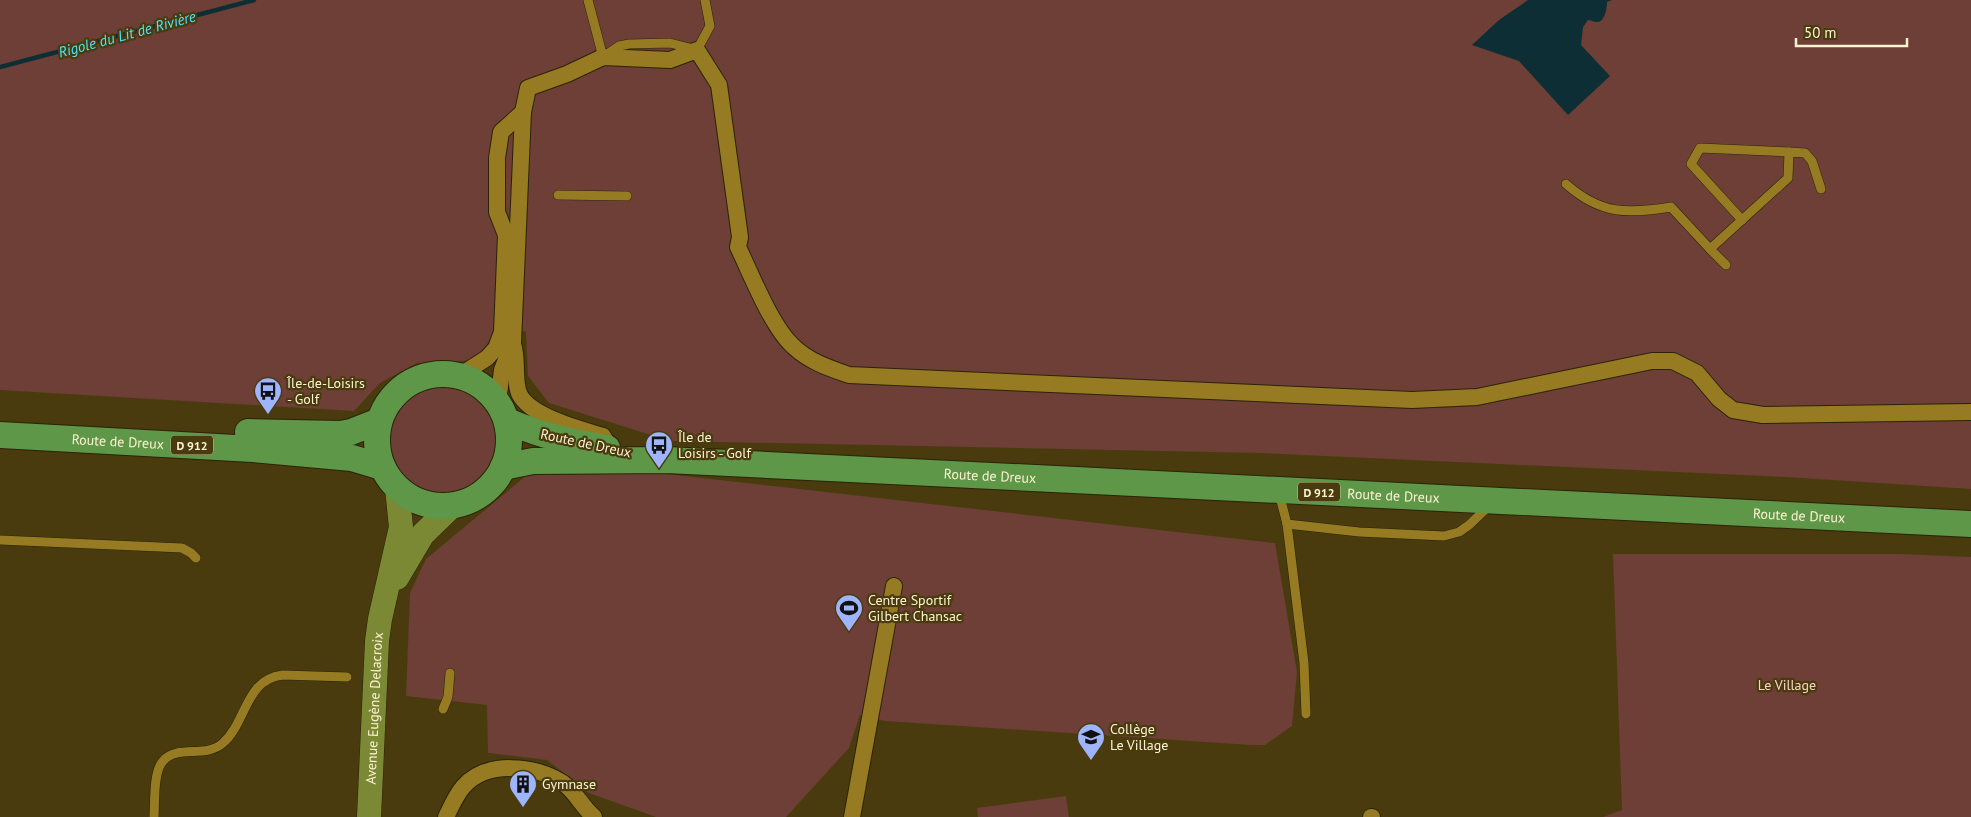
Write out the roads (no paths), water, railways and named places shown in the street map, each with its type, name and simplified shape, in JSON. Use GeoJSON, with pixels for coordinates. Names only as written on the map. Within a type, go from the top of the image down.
{"type":"FeatureCollection","features":[{"type":"Feature","properties":{"kind":"main road"},"geometry":{"type":"LineString","coordinates":[[432,375],[459,376],[487,390],[502,412],[509,438],[508,454],[503,467],[490,486],[473,499],[453,505],[434,506],[416,500],[397,488],[382,467],[378,452],[377,436],[379,421],[387,404],[399,390],[415,380],[432,375]]}},
{"type":"Feature","properties":{"kind":"main road","name":"Route de Dreux"},"geometry":{"type":"LineString","coordinates":[[502,412],[539,435],[667,460]]}},
{"type":"Feature","properties":{"kind":"main road","name":"Route de Dreux"},"geometry":{"type":"LineString","coordinates":[[0,421],[75,426],[328,435],[351,432],[379,421]]}},
{"type":"Feature","properties":{"kind":"main road","name":"Route de Dreux"},"geometry":{"type":"LineString","coordinates":[[0,435],[253,448],[352,458],[382,467]]}},
{"type":"Feature","properties":{"kind":"main road","name":"Route de Dreux"},"geometry":{"type":"LineString","coordinates":[[503,467],[533,461],[667,460],[1971,524]]}},
{"type":"Feature","properties":{"kind":"main road","name":"Avenue Eugène Delacroix"},"geometry":{"type":"LineString","coordinates":[[368,817],[377,641],[380,619],[401,527],[397,488]]}},
{"type":"Feature","properties":{"kind":"main road","name":"Avenue Eugène Delacroix"},"geometry":{"type":"LineString","coordinates":[[385,602],[423,534],[453,505]]}},
{"type":"Feature","properties":{"kind":"street"},"geometry":{"type":"LineString","coordinates":[[502,412],[502,370],[513,342],[516,306],[524,112],[528,88],[567,74],[603,57],[670,60],[697,50],[719,85],[740,237],[738,247],[778,328],[794,347],[821,366],[849,375],[1412,400],[1478,397],[1652,361],[1673,361],[1697,373],[1719,399],[1733,410],[1763,415],[1971,412]]}},
{"type":"Feature","properties":{"kind":"street"},"geometry":{"type":"LineString","coordinates":[[459,376],[487,358],[496,348],[502,332],[506,235],[497,212],[498,158],[501,132],[524,112]]}},
{"type":"Feature","properties":{"kind":"street"},"geometry":{"type":"LineString","coordinates":[[513,342],[516,354],[518,391],[526,403],[545,415],[603,436],[612,449]]}},
{"type":"Feature","properties":{"kind":"street"},"geometry":{"type":"LineString","coordinates":[[852,817],[894,586]]}},
{"type":"Feature","properties":{"kind":"street"},"geometry":{"type":"LineString","coordinates":[[446,817],[462,788],[478,775],[494,769],[527,770],[546,775],[562,783],[572,791],[594,817]]}},
{"type":"Feature","properties":{"kind":"lane"},"geometry":{"type":"LineString","coordinates":[[588,0],[603,57]]}},
{"type":"Feature","properties":{"kind":"lane"},"geometry":{"type":"LineString","coordinates":[[697,50],[710,26],[705,0]]}},
{"type":"Feature","properties":{"kind":"lane"},"geometry":{"type":"LineString","coordinates":[[1742,220],[1691,164],[1700,148],[1805,153],[1812,161],[1821,189]]}},
{"type":"Feature","properties":{"kind":"lane"},"geometry":{"type":"LineString","coordinates":[[1710,249],[1788,178],[1789,152]]}},
{"type":"Feature","properties":{"kind":"lane"},"geometry":{"type":"LineString","coordinates":[[1566,184],[1594,205],[1613,210],[1640,212],[1671,207],[1726,265]]}},
{"type":"Feature","properties":{"kind":"lane"},"geometry":{"type":"LineString","coordinates":[[558,195],[627,196]]}},
{"type":"Feature","properties":{"kind":"lane"},"geometry":{"type":"LineString","coordinates":[[1279,490],[1286,524],[1304,663],[1306,714]]}},
{"type":"Feature","properties":{"kind":"lane"},"geometry":{"type":"LineString","coordinates":[[1286,524],[1359,532],[1444,536],[1458,532],[1469,525],[1495,501]]}},
{"type":"Feature","properties":{"kind":"lane"},"geometry":{"type":"LineString","coordinates":[[0,540],[182,548],[196,558]]}},
{"type":"Feature","properties":{"kind":"lane"},"geometry":{"type":"LineString","coordinates":[[443,709],[448,698],[450,673]]}},
{"type":"Feature","properties":{"kind":"lane"},"geometry":{"type":"LineString","coordinates":[[154,817],[157,773],[161,762],[170,755],[214,750],[223,744],[231,734],[254,691],[262,682],[272,676],[283,675],[347,677]]}},
{"type":"Feature","properties":{"kind":"water"},"geometry":{"type":"Polygon","coordinates":[[[1528,0],[1612,0],[1607,2],[1607,8],[1602,20],[1596,22],[1588,20],[1583,27],[1581,45],[1610,76],[1568,115],[1519,61],[1472,45],[1499,20],[1528,0]]]}},
{"type":"Feature","properties":{"kind":"waterway","name":"Rigole du Lit de Rivière"},"geometry":{"type":"LineString","coordinates":[[0,67],[254,0]]}},
{"type":"Feature","properties":{"kind":"place","name":"Île-de-Loisirs - Golf"},"geometry":{"type":"Point","coordinates":[268,415]}},
{"type":"Feature","properties":{"kind":"place","name":"Île de Loisirs - Golf"},"geometry":{"type":"Point","coordinates":[659,469]}},
{"type":"Feature","properties":{"kind":"place","name":"Centre Sportif Gilbert Chansac"},"geometry":{"type":"Point","coordinates":[849,632]}},
{"type":"Feature","properties":{"kind":"place","name":"Collège Le Village"},"geometry":{"type":"Point","coordinates":[1091,761]}},
{"type":"Feature","properties":{"kind":"place","name":"Gymnase"},"geometry":{"type":"Point","coordinates":[523,808]}},
{"type":"Feature","properties":{"kind":"park label","name":"Le Village"},"geometry":{"type":"Point","coordinates":[1787,685]}}]}
